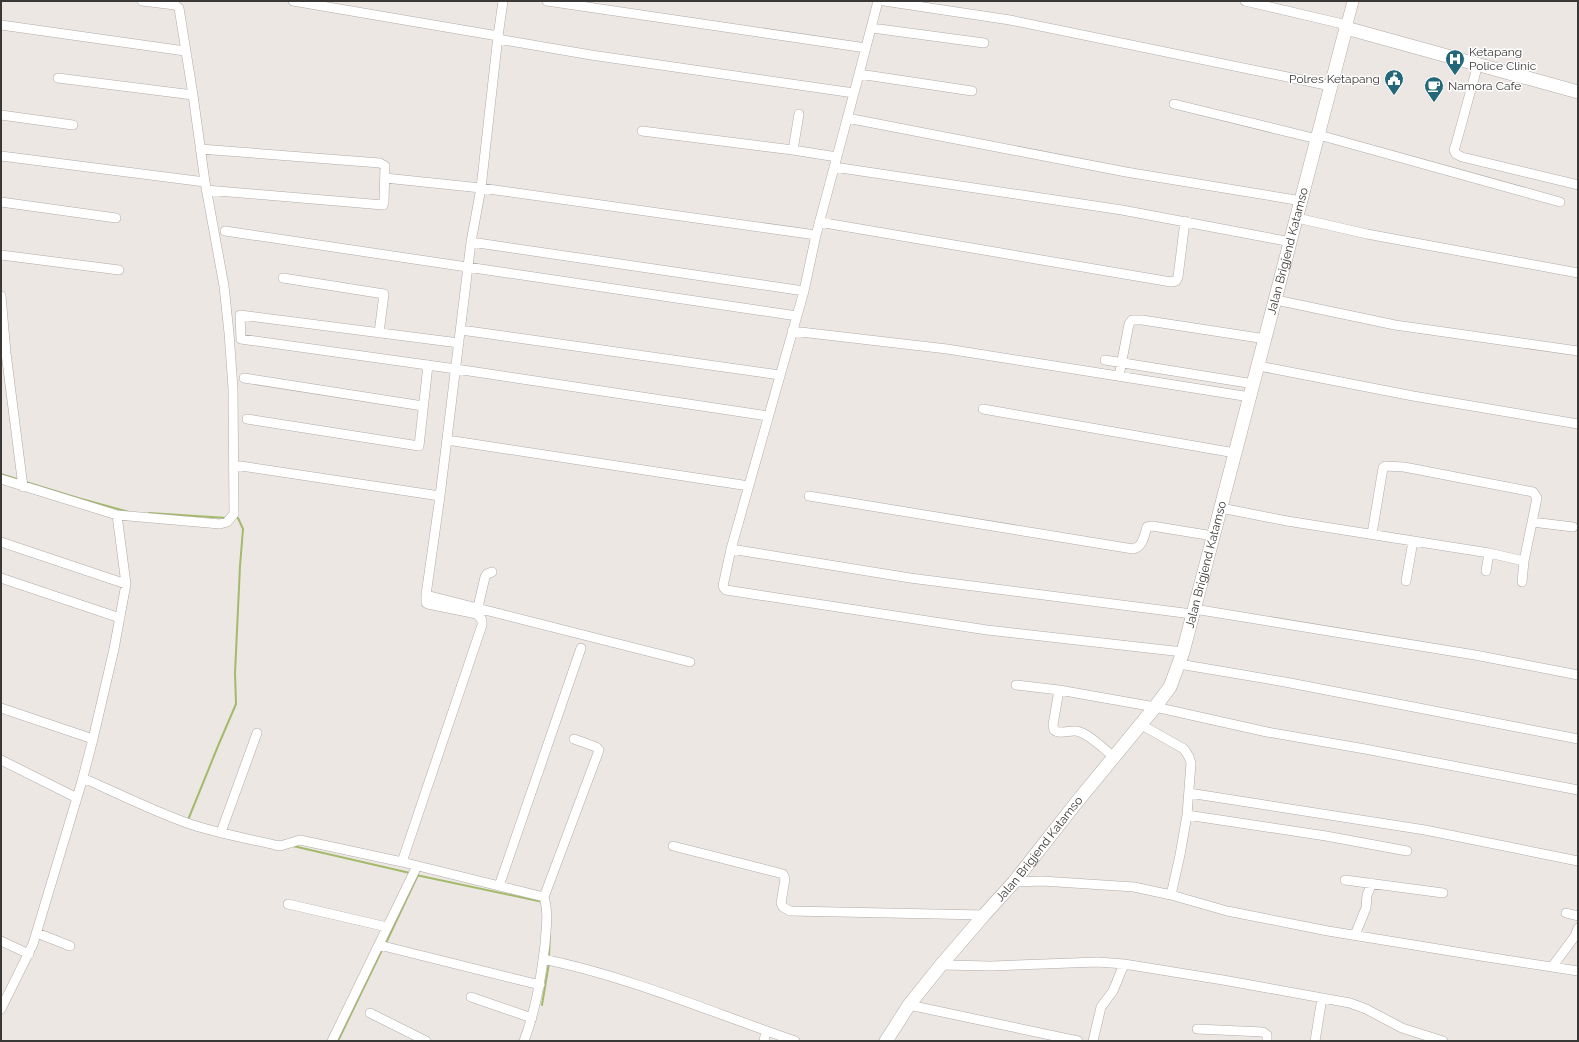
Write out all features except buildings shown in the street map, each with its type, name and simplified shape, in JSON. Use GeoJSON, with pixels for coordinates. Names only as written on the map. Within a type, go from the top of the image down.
{"type":"FeatureCollection","features":[{"type":"Feature","properties":{"kind":"highway","name":"Jalan Brigjend Katamso"},"geometry":{"type":"LineString","coordinates":[[887,1041],[909,1005],[941,965],[1014,882],[1170,687],[1181,658],[1259,366],[1347,26]]}},
{"type":"Feature","properties":{"kind":"highway"},"geometry":{"type":"LineString","coordinates":[[1347,26],[1578,92]]}},
{"type":"Feature","properties":{"kind":"main road","name":"Jalan Brigjend Katamso"},"geometry":{"type":"LineString","coordinates":[[1347,26],[1353,1]]}},
{"type":"Feature","properties":{"kind":"street"},"geometry":{"type":"LineString","coordinates":[[1,479],[118,515],[220,524],[227,522],[232,517],[235,508],[233,388],[230,333],[224,286],[200,149],[179,8],[175,5],[142,1]]}},
{"type":"Feature","properties":{"kind":"street"},"geometry":{"type":"LineString","coordinates":[[293,1],[591,55],[854,93]]}},
{"type":"Feature","properties":{"kind":"street"},"geometry":{"type":"LineString","coordinates":[[402,862],[482,625],[482,620],[477,614],[428,604],[426,601],[426,595],[448,440],[471,242],[481,188],[503,1]]}},
{"type":"Feature","properties":{"kind":"street"},"geometry":{"type":"LineString","coordinates":[[547,1],[866,48]]}},
{"type":"Feature","properties":{"kind":"street"},"geometry":{"type":"LineString","coordinates":[[878,1],[819,222],[804,291],[731,549],[723,586],[726,590],[1181,658],[1286,682],[1578,739]]}},
{"type":"Feature","properties":{"kind":"street"},"geometry":{"type":"LineString","coordinates":[[884,1],[1010,20],[1331,86]]}},
{"type":"Feature","properties":{"kind":"street"},"geometry":{"type":"LineString","coordinates":[[1246,1],[1347,26]]}},
{"type":"Feature","properties":{"kind":"street"},"geometry":{"type":"LineString","coordinates":[[1,25],[185,51]]}},
{"type":"Feature","properties":{"kind":"street"},"geometry":{"type":"LineString","coordinates":[[872,28],[984,43]]}},
{"type":"Feature","properties":{"kind":"street"},"geometry":{"type":"LineString","coordinates":[[1478,64],[1454,150],[1456,154],[1462,157],[1578,185]]}},
{"type":"Feature","properties":{"kind":"street"},"geometry":{"type":"LineString","coordinates":[[859,74],[972,91]]}},
{"type":"Feature","properties":{"kind":"street"},"geometry":{"type":"LineString","coordinates":[[58,78],[193,95]]}},
{"type":"Feature","properties":{"kind":"street"},"geometry":{"type":"LineString","coordinates":[[1174,104],[1318,137],[1560,202]]}},
{"type":"Feature","properties":{"kind":"street"},"geometry":{"type":"LineString","coordinates":[[794,150],[799,114]]}},
{"type":"Feature","properties":{"kind":"street"},"geometry":{"type":"LineString","coordinates":[[1,115],[72,125]]}},
{"type":"Feature","properties":{"kind":"street"},"geometry":{"type":"LineString","coordinates":[[847,118],[1126,172],[1302,201]]}},
{"type":"Feature","properties":{"kind":"street"},"geometry":{"type":"LineString","coordinates":[[642,131],[837,156]]}},
{"type":"Feature","properties":{"kind":"street"},"geometry":{"type":"LineString","coordinates":[[1,156],[206,186],[380,206],[383,205],[384,202],[386,178],[385,166],[381,163],[200,149]]}},
{"type":"Feature","properties":{"kind":"street"},"geometry":{"type":"LineString","coordinates":[[834,167],[937,181],[1185,221],[1291,242]]}},
{"type":"Feature","properties":{"kind":"street"},"geometry":{"type":"LineString","coordinates":[[386,178],[481,188],[816,235]]}},
{"type":"Feature","properties":{"kind":"street"},"geometry":{"type":"LineString","coordinates":[[1,202],[116,218]]}},
{"type":"Feature","properties":{"kind":"street"},"geometry":{"type":"LineString","coordinates":[[1297,218],[1367,234],[1578,273]]}},
{"type":"Feature","properties":{"kind":"street"},"geometry":{"type":"LineString","coordinates":[[819,222],[1171,282],[1176,281],[1178,277],[1185,221]]}},
{"type":"Feature","properties":{"kind":"street"},"geometry":{"type":"LineString","coordinates":[[226,231],[797,316]]}},
{"type":"Feature","properties":{"kind":"street"},"geometry":{"type":"LineString","coordinates":[[471,242],[804,291]]}},
{"type":"Feature","properties":{"kind":"street"},"geometry":{"type":"LineString","coordinates":[[1,255],[119,270]]}},
{"type":"Feature","properties":{"kind":"street"},"geometry":{"type":"LineString","coordinates":[[283,278],[384,294],[380,333]]}},
{"type":"Feature","properties":{"kind":"street"},"geometry":{"type":"LineString","coordinates":[[1,296],[6,353],[23,487]]}},
{"type":"Feature","properties":{"kind":"street"},"geometry":{"type":"LineString","coordinates":[[1276,300],[1395,325],[1578,351]]}},
{"type":"Feature","properties":{"kind":"street"},"geometry":{"type":"LineString","coordinates":[[459,343],[240,314],[241,339],[456,369],[768,416]]}},
{"type":"Feature","properties":{"kind":"street"},"geometry":{"type":"LineString","coordinates":[[1119,376],[1129,324],[1132,320],[1142,320],[1266,338]]}},
{"type":"Feature","properties":{"kind":"street"},"geometry":{"type":"LineString","coordinates":[[461,330],[780,375]]}},
{"type":"Feature","properties":{"kind":"street"},"geometry":{"type":"LineString","coordinates":[[792,331],[947,349],[1250,397]]}},
{"type":"Feature","properties":{"kind":"street"},"geometry":{"type":"LineString","coordinates":[[1105,360],[1254,384]]}},
{"type":"Feature","properties":{"kind":"street"},"geometry":{"type":"LineString","coordinates":[[247,419],[419,446],[428,365]]}},
{"type":"Feature","properties":{"kind":"street"},"geometry":{"type":"LineString","coordinates":[[1259,366],[1413,396],[1578,424]]}},
{"type":"Feature","properties":{"kind":"street"},"geometry":{"type":"LineString","coordinates":[[244,378],[423,406]]}},
{"type":"Feature","properties":{"kind":"street"},"geometry":{"type":"LineString","coordinates":[[983,409],[1235,453]]}},
{"type":"Feature","properties":{"kind":"street"},"geometry":{"type":"LineString","coordinates":[[448,440],[749,486]]}},
{"type":"Feature","properties":{"kind":"street"},"geometry":{"type":"LineString","coordinates":[[234,465],[440,496]]}},
{"type":"Feature","properties":{"kind":"street"},"geometry":{"type":"LineString","coordinates":[[1372,534],[1383,468],[1385,466],[1404,467],[1530,491],[1535,493],[1537,498],[1524,561],[1522,582]]}},
{"type":"Feature","properties":{"kind":"street"},"geometry":{"type":"LineString","coordinates":[[809,496],[1126,548],[1138,548],[1147,527],[1152,526],[1213,536]]}},
{"type":"Feature","properties":{"kind":"street"},"geometry":{"type":"LineString","coordinates":[[1221,508],[1287,521],[1372,534],[1524,561]]}},
{"type":"Feature","properties":{"kind":"street"},"geometry":{"type":"LineString","coordinates":[[1,1009],[29,954],[37,933],[83,778],[93,739],[120,618],[126,584],[118,515]]}},
{"type":"Feature","properties":{"kind":"street"},"geometry":{"type":"LineString","coordinates":[[1532,522],[1573,527]]}},
{"type":"Feature","properties":{"kind":"street"},"geometry":{"type":"LineString","coordinates":[[1406,581],[1413,541]]}},
{"type":"Feature","properties":{"kind":"street"},"geometry":{"type":"LineString","coordinates":[[1,542],[126,584]]}},
{"type":"Feature","properties":{"kind":"street"},"geometry":{"type":"LineString","coordinates":[[731,549],[910,578],[1193,611],[1456,652],[1578,675]]}},
{"type":"Feature","properties":{"kind":"street"},"geometry":{"type":"LineString","coordinates":[[1486,571],[1489,554]]}},
{"type":"Feature","properties":{"kind":"street"},"geometry":{"type":"LineString","coordinates":[[478,607],[485,577],[487,574],[492,572]]}},
{"type":"Feature","properties":{"kind":"street"},"geometry":{"type":"LineString","coordinates":[[1,578],[120,618]]}},
{"type":"Feature","properties":{"kind":"street"},"geometry":{"type":"LineString","coordinates":[[426,595],[690,662]]}},
{"type":"Feature","properties":{"kind":"street"},"geometry":{"type":"LineString","coordinates":[[499,886],[581,648]]}},
{"type":"Feature","properties":{"kind":"street"},"geometry":{"type":"LineString","coordinates":[[1016,686],[1059,690],[1155,707],[1267,732],[1578,790]]}},
{"type":"Feature","properties":{"kind":"street"},"geometry":{"type":"LineString","coordinates":[[1059,690],[1053,725],[1054,730],[1059,732],[1081,732],[1114,757]]}},
{"type":"Feature","properties":{"kind":"street"},"geometry":{"type":"LineString","coordinates":[[1,708],[93,739]]}},
{"type":"Feature","properties":{"kind":"street"},"geometry":{"type":"LineString","coordinates":[[1140,724],[1178,745],[1187,752],[1191,763],[1187,815],[1171,895]]}},
{"type":"Feature","properties":{"kind":"street"},"geometry":{"type":"LineString","coordinates":[[220,832],[257,733]]}},
{"type":"Feature","properties":{"kind":"street"},"geometry":{"type":"LineString","coordinates":[[524,1041],[548,960],[547,913],[544,897],[598,753],[596,747],[574,739]]}},
{"type":"Feature","properties":{"kind":"street"},"geometry":{"type":"LineString","coordinates":[[1,760],[77,798]]}},
{"type":"Feature","properties":{"kind":"street"},"geometry":{"type":"LineString","coordinates":[[83,778],[176,819],[220,832],[280,846],[300,840],[402,862],[544,897]]}},
{"type":"Feature","properties":{"kind":"street"},"geometry":{"type":"LineString","coordinates":[[1189,793],[1425,830],[1578,861]]}},
{"type":"Feature","properties":{"kind":"street"},"geometry":{"type":"LineString","coordinates":[[1187,815],[1326,836],[1407,851]]}},
{"type":"Feature","properties":{"kind":"street"},"geometry":{"type":"LineString","coordinates":[[673,846],[783,874],[785,879],[781,903],[783,907],[790,911],[984,915]]}},
{"type":"Feature","properties":{"kind":"street"},"geometry":{"type":"LineString","coordinates":[[332,1041],[417,866]]}},
{"type":"Feature","properties":{"kind":"street"},"geometry":{"type":"LineString","coordinates":[[1345,880],[1443,893]]}},
{"type":"Feature","properties":{"kind":"street"},"geometry":{"type":"LineString","coordinates":[[1014,882],[1042,881],[1134,887],[1171,895],[1227,911],[1355,935],[1578,971]]}},
{"type":"Feature","properties":{"kind":"street"},"geometry":{"type":"LineString","coordinates":[[1355,935],[1366,908],[1367,895],[1372,883]]}},
{"type":"Feature","properties":{"kind":"street"},"geometry":{"type":"LineString","coordinates":[[288,904],[387,927]]}},
{"type":"Feature","properties":{"kind":"street"},"geometry":{"type":"LineString","coordinates":[[1566,913],[1578,916]]}},
{"type":"Feature","properties":{"kind":"street"},"geometry":{"type":"LineString","coordinates":[[1552,967],[1575,936],[1578,928]]}},
{"type":"Feature","properties":{"kind":"street"},"geometry":{"type":"LineString","coordinates":[[37,933],[70,946]]}},
{"type":"Feature","properties":{"kind":"street"},"geometry":{"type":"LineString","coordinates":[[1,941],[29,954]]}},
{"type":"Feature","properties":{"kind":"street"},"geometry":{"type":"LineString","coordinates":[[379,944],[540,984]]}},
{"type":"Feature","properties":{"kind":"street"},"geometry":{"type":"LineString","coordinates":[[548,960],[645,986],[795,1041]]}},
{"type":"Feature","properties":{"kind":"street"},"geometry":{"type":"LineString","coordinates":[[941,965],[992,966],[1098,962],[1124,964],[1354,1004],[1402,1028],[1443,1041]]}},
{"type":"Feature","properties":{"kind":"street"},"geometry":{"type":"LineString","coordinates":[[1093,1041],[1101,1007],[1113,991],[1124,964]]}},
{"type":"Feature","properties":{"kind":"street"},"geometry":{"type":"LineString","coordinates":[[471,997],[532,1018]]}},
{"type":"Feature","properties":{"kind":"street"},"geometry":{"type":"LineString","coordinates":[[1315,1041],[1322,998]]}},
{"type":"Feature","properties":{"kind":"street"},"geometry":{"type":"LineString","coordinates":[[909,1005],[1066,1040],[1078,1041]]}},
{"type":"Feature","properties":{"kind":"street"},"geometry":{"type":"LineString","coordinates":[[370,1014],[426,1041]]}},
{"type":"Feature","properties":{"kind":"street"},"geometry":{"type":"LineString","coordinates":[[1197,1029],[1263,1032],[1267,1035],[1267,1041]]}},
{"type":"Feature","properties":{"kind":"street"},"geometry":{"type":"LineString","coordinates":[[764,1041],[766,1031]]}},
{"type":"Feature","properties":{"kind":"waterway"},"geometry":{"type":"LineString","coordinates":[[1,474],[20,480]]}},
{"type":"Feature","properties":{"kind":"waterway"},"geometry":{"type":"LineString","coordinates":[[26,482],[129,512]]}},
{"type":"Feature","properties":{"kind":"waterway"},"geometry":{"type":"LineString","coordinates":[[149,513],[227,518]]}},
{"type":"Feature","properties":{"kind":"waterway"},"geometry":{"type":"LineString","coordinates":[[188,820],[236,704],[235,673],[243,529],[238,518],[235,518]]}},
{"type":"Feature","properties":{"kind":"waterway"},"geometry":{"type":"LineString","coordinates":[[293,846],[410,873]]}},
{"type":"Feature","properties":{"kind":"waterway"},"geometry":{"type":"LineString","coordinates":[[416,875],[543,902]]}},
{"type":"Feature","properties":{"kind":"waterway"},"geometry":{"type":"LineString","coordinates":[[385,945],[418,875]]}},
{"type":"Feature","properties":{"kind":"waterway"},"geometry":{"type":"LineString","coordinates":[[549,957],[550,931]]}},
{"type":"Feature","properties":{"kind":"waterway"},"geometry":{"type":"LineString","coordinates":[[338,1041],[383,948]]}},
{"type":"Feature","properties":{"kind":"waterway"},"geometry":{"type":"LineString","coordinates":[[542,1005],[549,963]]}},
{"type":"Feature","properties":{"kind":"place","name":"Ketapang Police Clinic"},"geometry":{"type":"Point","coordinates":[1455,76]}},
{"type":"Feature","properties":{"kind":"place","name":"Polres Ketapang"},"geometry":{"type":"Point","coordinates":[1394,96]}},
{"type":"Feature","properties":{"kind":"place","name":"Namora Cafe"},"geometry":{"type":"Point","coordinates":[1434,103]}}]}
